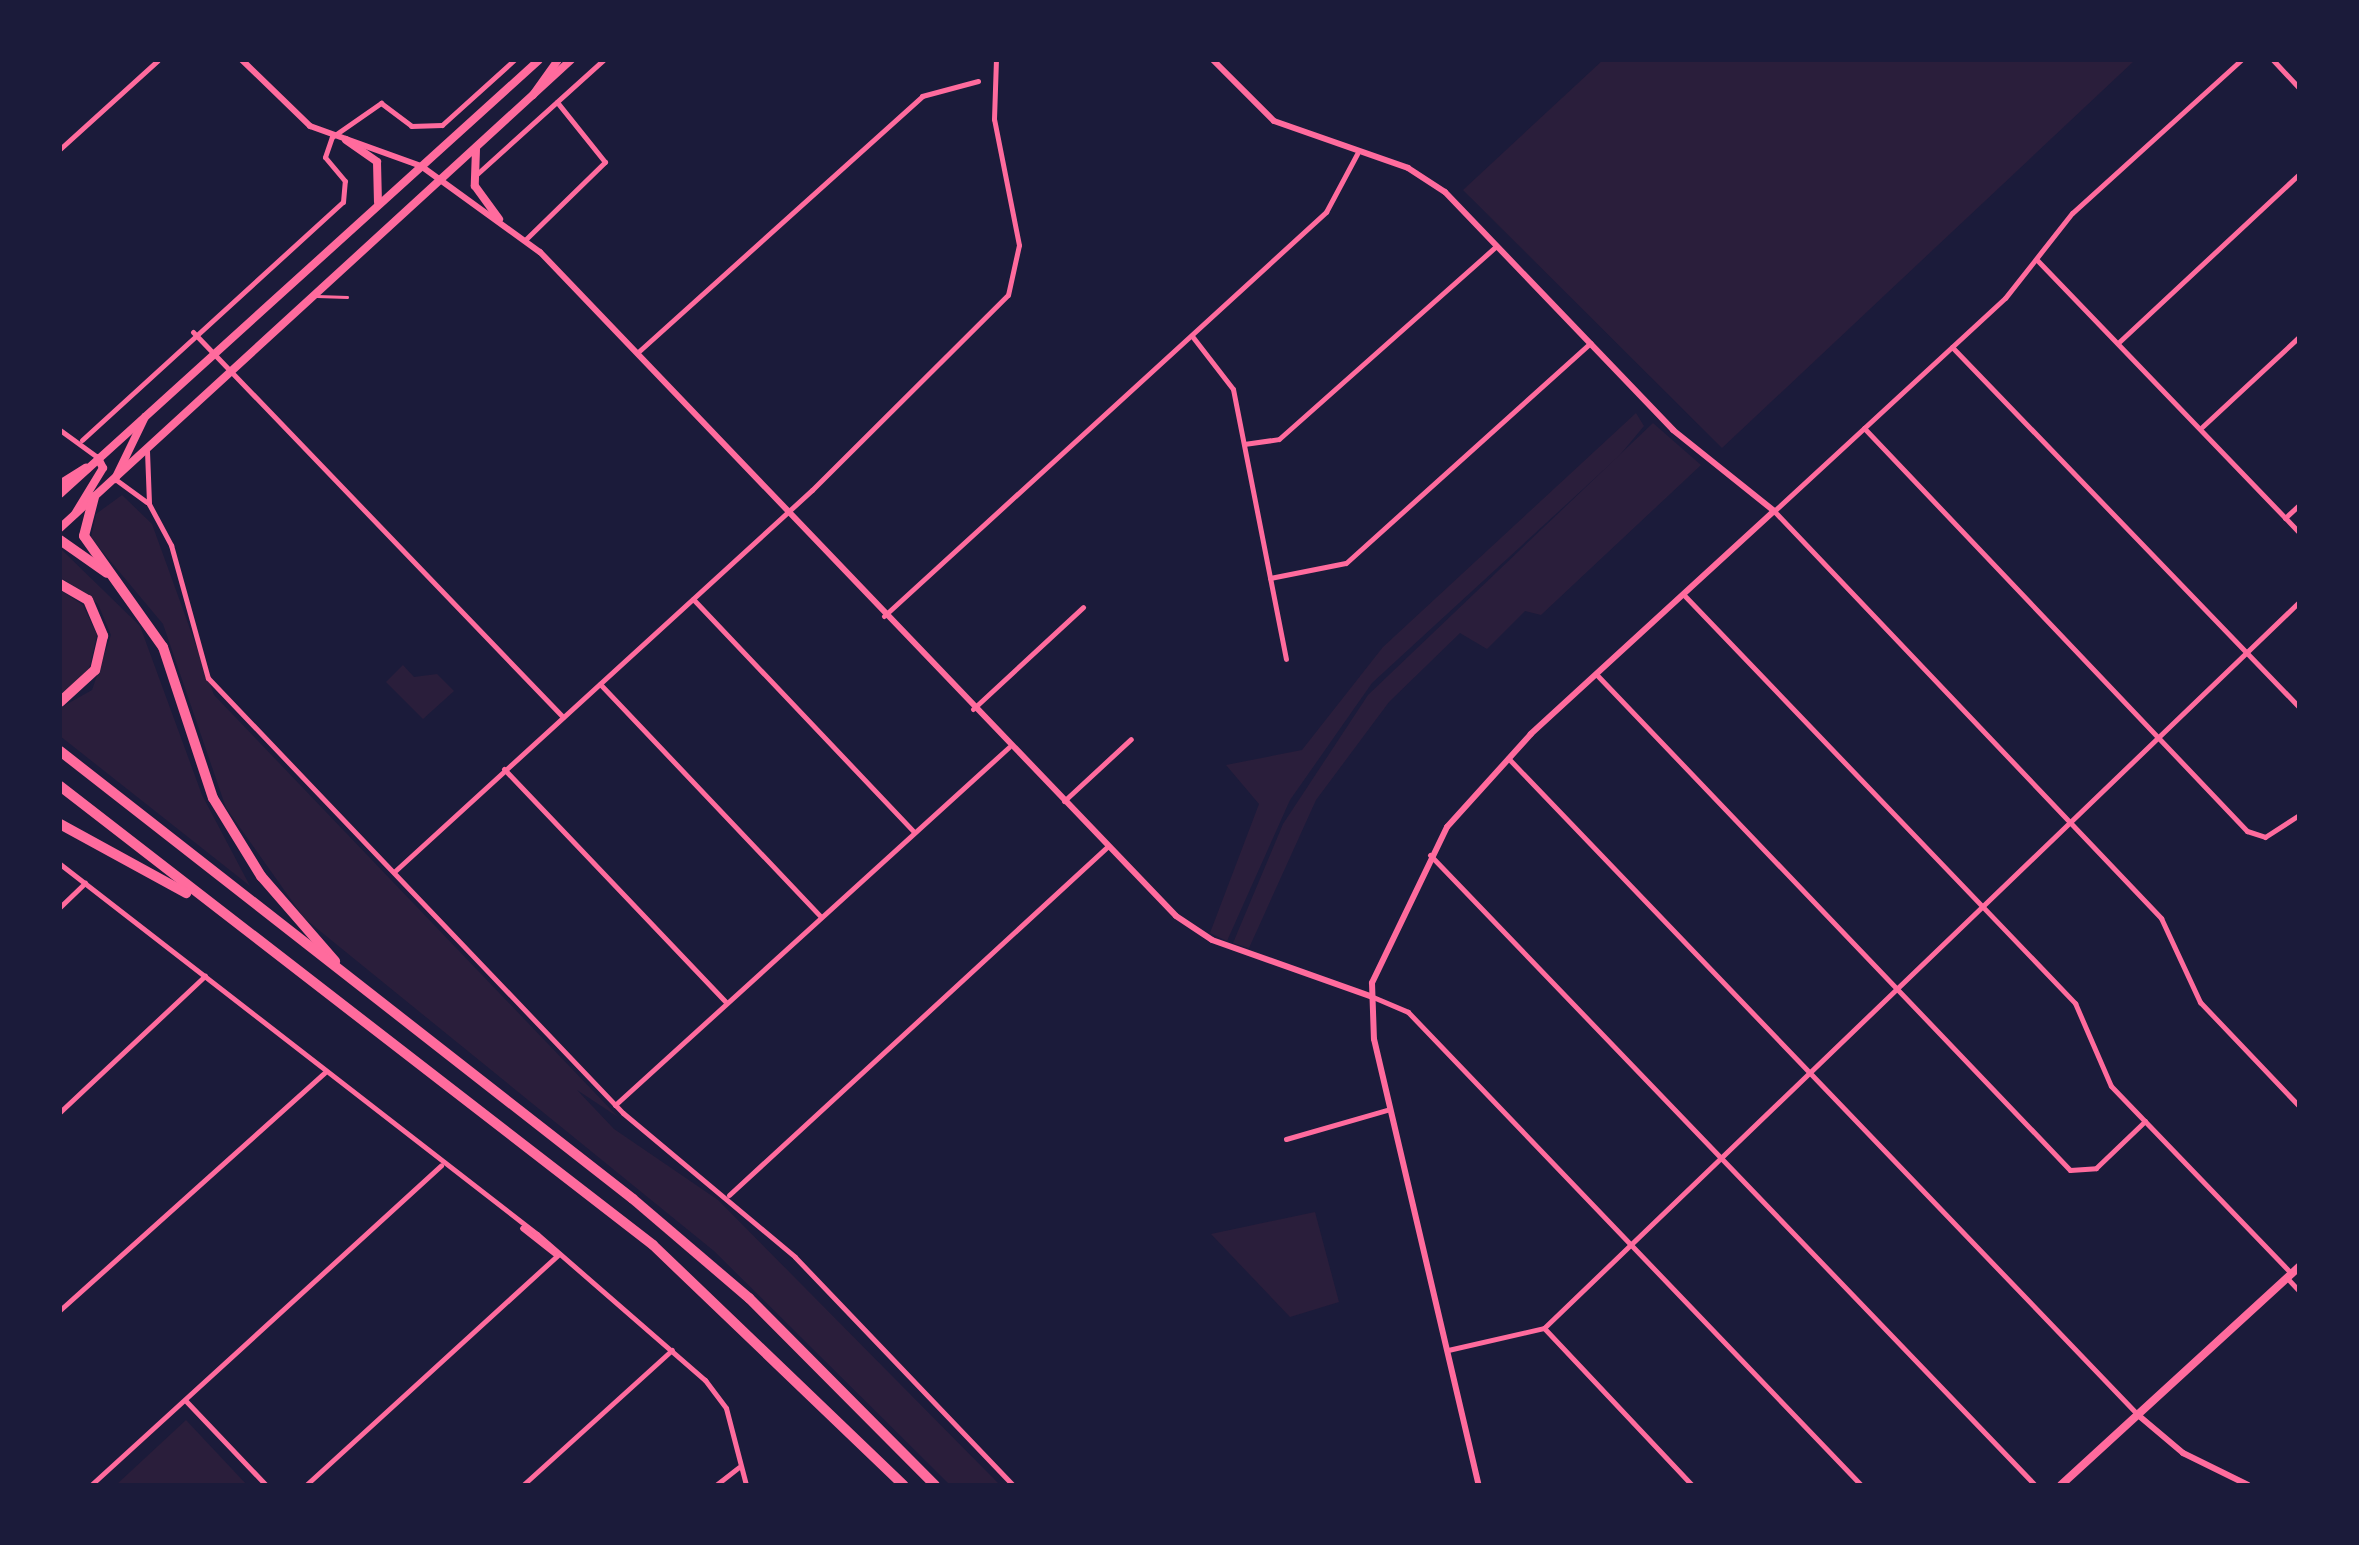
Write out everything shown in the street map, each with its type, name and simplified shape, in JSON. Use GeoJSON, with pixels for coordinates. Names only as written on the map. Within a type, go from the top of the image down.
{"type":"FeatureCollection","features":[{"type":"Feature","properties":{"kind":"highway"},"geometry":{"type":"LineString","coordinates":[[60,485],[86,469]]}},
{"type":"Feature","properties":{"kind":"highway"},"geometry":{"type":"LineString","coordinates":[[94,498],[84,536],[130,594],[163,648],[228,826],[348,977]]}},
{"type":"Feature","properties":{"kind":"highway"},"geometry":{"type":"LineString","coordinates":[[60,540],[130,594]]}},
{"type":"Feature","properties":{"kind":"highway"},"geometry":{"type":"LineString","coordinates":[[60,584],[88,600],[102,636],[95,670],[60,702]]}},
{"type":"Feature","properties":{"kind":"highway"},"geometry":{"type":"LineString","coordinates":[[60,751],[748,1298],[936,1485]]}},
{"type":"Feature","properties":{"kind":"highway"},"geometry":{"type":"LineString","coordinates":[[60,786],[653,1245],[902,1485]]}},
{"type":"Feature","properties":{"kind":"highway"},"geometry":{"type":"LineString","coordinates":[[60,824],[230,920]]}},
{"type":"Feature","properties":{"kind":"main road"},"geometry":{"type":"LineString","coordinates":[[60,494],[539,60]]}},
{"type":"Feature","properties":{"kind":"main road"},"geometry":{"type":"LineString","coordinates":[[533,96],[558,60]]}},
{"type":"Feature","properties":{"kind":"main road"},"geometry":{"type":"LineString","coordinates":[[60,528],[571,60]]}},
{"type":"Feature","properties":{"kind":"main road"},"geometry":{"type":"LineString","coordinates":[[346,140],[383,174],[375,210]]}},
{"type":"Feature","properties":{"kind":"main road"},"geometry":{"type":"LineString","coordinates":[[476,148],[473,177],[500,219]]}},
{"type":"Feature","properties":{"kind":"main road"},"geometry":{"type":"LineString","coordinates":[[116,479],[145,417]]}},
{"type":"Feature","properties":{"kind":"main road"},"geometry":{"type":"LineString","coordinates":[[75,514],[103,468],[98,458]]}},
{"type":"Feature","properties":{"kind":"main road"},"geometry":{"type":"LineString","coordinates":[[2061,1485],[2294,1273]]}},
{"type":"Feature","properties":{"kind":"street"},"geometry":{"type":"LineString","coordinates":[[60,149],[158,60]]}},
{"type":"Feature","properties":{"kind":"street"},"geometry":{"type":"LineString","coordinates":[[242,60],[294,115],[332,137],[421,166],[438,182],[500,219],[526,240],[1009,746],[1108,847],[1212,940],[1408,1012],[1861,1485]]}},
{"type":"Feature","properties":{"kind":"street"},"geometry":{"type":"LineString","coordinates":[[82,440],[194,332],[343,202],[345,181],[325,157],[332,137],[381,103],[412,126],[442,125],[514,60]]}},
{"type":"Feature","properties":{"kind":"street"},"geometry":{"type":"LineString","coordinates":[[473,177],[604,60]]}},
{"type":"Feature","properties":{"kind":"street"},"geometry":{"type":"LineString","coordinates":[[394,871],[786,514],[1008,295],[1019,244],[994,119],[996,60]]}},
{"type":"Feature","properties":{"kind":"street"},"geometry":{"type":"LineString","coordinates":[[1213,60],[1274,122],[1428,180],[1688,444],[1774,512],[2161,918],[2200,1002],[2299,1106]]}},
{"type":"Feature","properties":{"kind":"street"},"geometry":{"type":"LineString","coordinates":[[1479,1485],[1390,1109],[1370,996],[1390,932],[1430,855],[1508,758],[1952,347],[2038,261],[2072,213],[2240,60]]}},
{"type":"Feature","properties":{"kind":"street"},"geometry":{"type":"LineString","coordinates":[[2273,60],[2299,88]]}},
{"type":"Feature","properties":{"kind":"street"},"geometry":{"type":"LineString","coordinates":[[635,355],[922,96],[978,81]]}},
{"type":"Feature","properties":{"kind":"street"},"geometry":{"type":"LineString","coordinates":[[526,240],[605,162],[557,102]]}},
{"type":"Feature","properties":{"kind":"street"},"geometry":{"type":"LineString","coordinates":[[884,616],[1326,212],[1357,154]]}},
{"type":"Feature","properties":{"kind":"street"},"geometry":{"type":"LineString","coordinates":[[2120,342],[2299,174]]}},
{"type":"Feature","properties":{"kind":"street"},"geometry":{"type":"LineString","coordinates":[[1244,444],[1279,438],[1496,246]]}},
{"type":"Feature","properties":{"kind":"street"},"geometry":{"type":"LineString","coordinates":[[2038,261],[2299,532]]}},
{"type":"Feature","properties":{"kind":"street"},"geometry":{"type":"LineString","coordinates":[[194,332],[562,717]]}},
{"type":"Feature","properties":{"kind":"street"},"geometry":{"type":"LineString","coordinates":[[1192,336],[1228,375],[1286,660]]}},
{"type":"Feature","properties":{"kind":"street"},"geometry":{"type":"LineString","coordinates":[[2201,428],[2299,338]]}},
{"type":"Feature","properties":{"kind":"street"},"geometry":{"type":"LineString","coordinates":[[1270,578],[1346,564],[1590,342]]}},
{"type":"Feature","properties":{"kind":"street"},"geometry":{"type":"LineString","coordinates":[[1952,347],[2299,707]]}},
{"type":"Feature","properties":{"kind":"street"},"geometry":{"type":"LineString","coordinates":[[1864,428],[2241,825],[2265,837],[2299,815]]}},
{"type":"Feature","properties":{"kind":"street"},"geometry":{"type":"LineString","coordinates":[[60,430],[82,440],[98,458]]}},
{"type":"Feature","properties":{"kind":"street"},"geometry":{"type":"LineString","coordinates":[[147,451],[149,504]]}},
{"type":"Feature","properties":{"kind":"street"},"geometry":{"type":"LineString","coordinates":[[116,479],[149,504],[171,545],[208,678],[616,1106],[728,1195],[1013,1485]]}},
{"type":"Feature","properties":{"kind":"street"},"geometry":{"type":"LineString","coordinates":[[2285,518],[2299,504]]}},
{"type":"Feature","properties":{"kind":"street"},"geometry":{"type":"LineString","coordinates":[[1683,594],[2084,1014],[2111,1086],[2294,1273],[2299,1291]]}},
{"type":"Feature","properties":{"kind":"street"},"geometry":{"type":"LineString","coordinates":[[692,599],[912,831]]}},
{"type":"Feature","properties":{"kind":"street"},"geometry":{"type":"LineString","coordinates":[[1448,1350],[1544,1328],[2299,602]]}},
{"type":"Feature","properties":{"kind":"street"},"geometry":{"type":"LineString","coordinates":[[973,709],[1083,607]]}},
{"type":"Feature","properties":{"kind":"street"},"geometry":{"type":"LineString","coordinates":[[1596,674],[2070,1170],[2096,1168],[2146,1121]]}},
{"type":"Feature","properties":{"kind":"street"},"geometry":{"type":"LineString","coordinates":[[600,684],[820,916]]}},
{"type":"Feature","properties":{"kind":"street"},"geometry":{"type":"LineString","coordinates":[[1064,801],[1131,739]]}},
{"type":"Feature","properties":{"kind":"street"},"geometry":{"type":"LineString","coordinates":[[616,1106],[1009,746]]}},
{"type":"Feature","properties":{"kind":"street"},"geometry":{"type":"LineString","coordinates":[[1508,758],[2138,1415],[2183,1454],[2248,1485]]}},
{"type":"Feature","properties":{"kind":"street"},"geometry":{"type":"LineString","coordinates":[[504,768],[726,1002]]}},
{"type":"Feature","properties":{"kind":"street"},"geometry":{"type":"LineString","coordinates":[[728,1195],[1108,847]]}},
{"type":"Feature","properties":{"kind":"street"},"geometry":{"type":"LineString","coordinates":[[1430,855],[2034,1485]]}},
{"type":"Feature","properties":{"kind":"street"},"geometry":{"type":"LineString","coordinates":[[60,864],[558,1255],[672,1350],[720,1395],[746,1485]]}},
{"type":"Feature","properties":{"kind":"street"},"geometry":{"type":"LineString","coordinates":[[60,907],[85,883]]}},
{"type":"Feature","properties":{"kind":"street"},"geometry":{"type":"LineString","coordinates":[[60,1112],[205,976]]}},
{"type":"Feature","properties":{"kind":"street"},"geometry":{"type":"LineString","coordinates":[[60,1310],[324,1072]]}},
{"type":"Feature","properties":{"kind":"street"},"geometry":{"type":"LineString","coordinates":[[1286,1139],[1390,1109]]}},
{"type":"Feature","properties":{"kind":"street"},"geometry":{"type":"LineString","coordinates":[[91,1485],[441,1165]]}},
{"type":"Feature","properties":{"kind":"street"},"geometry":{"type":"LineString","coordinates":[[306,1485],[558,1255]]}},
{"type":"Feature","properties":{"kind":"street"},"geometry":{"type":"LineString","coordinates":[[1544,1328],[1692,1485]]}},
{"type":"Feature","properties":{"kind":"street"},"geometry":{"type":"LineString","coordinates":[[523,1485],[672,1350]]}},
{"type":"Feature","properties":{"kind":"street"},"geometry":{"type":"LineString","coordinates":[[185,1400],[266,1485]]}},
{"type":"Feature","properties":{"kind":"street"},"geometry":{"type":"LineString","coordinates":[[716,1485],[739,1467]]}},
{"type":"Feature","properties":{"kind":"lane"},"geometry":{"type":"LineString","coordinates":[[315,297],[348,297]]}},
{"type":"Feature","properties":{"kind":"shaded area"},"geometry":{"type":"Polygon","coordinates":[[[1603,60],[2135,60],[1722,448],[1463,190],[1603,60]]]}},
{"type":"Feature","properties":{"kind":"shaded area"},"geometry":{"type":"Polygon","coordinates":[[[1636,413],[1644,426],[1619,456],[1372,683],[1290,800],[1227,941],[1210,933],[1259,804],[1226,765],[1302,750],[1383,647],[1636,413]]]}},
{"type":"Feature","properties":{"kind":"shaded area"},"geometry":{"type":"Polygon","coordinates":[[[1653,423],[1701,465],[1541,615],[1525,611],[1487,649],[1460,633],[1389,702],[1316,800],[1249,948],[1233,943],[1283,824],[1368,695],[1653,423]]]}},
{"type":"Feature","properties":{"kind":"shaded area"},"geometry":{"type":"Polygon","coordinates":[[[122,495],[152,524],[214,695],[618,1117],[577,1090],[614,1129],[718,1200],[1000,1485],[950,1485],[714,1251],[304,918],[226,808],[163,624],[91,538],[96,514],[122,495]]]}},
{"type":"Feature","properties":{"kind":"shaded area"},"geometry":{"type":"Polygon","coordinates":[[[62,550],[140,626],[202,795],[250,886],[60,736],[60,708],[92,690],[111,635],[98,604],[60,577],[62,550]]]}},
{"type":"Feature","properties":{"kind":"shaded area"},"geometry":{"type":"Polygon","coordinates":[[[60,590],[83,605],[97,635],[88,674],[60,694],[60,590]]]}},
{"type":"Feature","properties":{"kind":"shaded area"},"geometry":{"type":"Polygon","coordinates":[[[403,665],[414,677],[437,674],[454,691],[423,719],[386,682],[403,665]]]}},
{"type":"Feature","properties":{"kind":"shaded area"},"geometry":{"type":"Polygon","coordinates":[[[1315,1212],[1339,1302],[1290,1317],[1211,1234],[1315,1212]]]}},
{"type":"Feature","properties":{"kind":"shaded area"},"geometry":{"type":"Polygon","coordinates":[[[186,1420],[247,1485],[116,1485],[186,1420]]]}}]}
